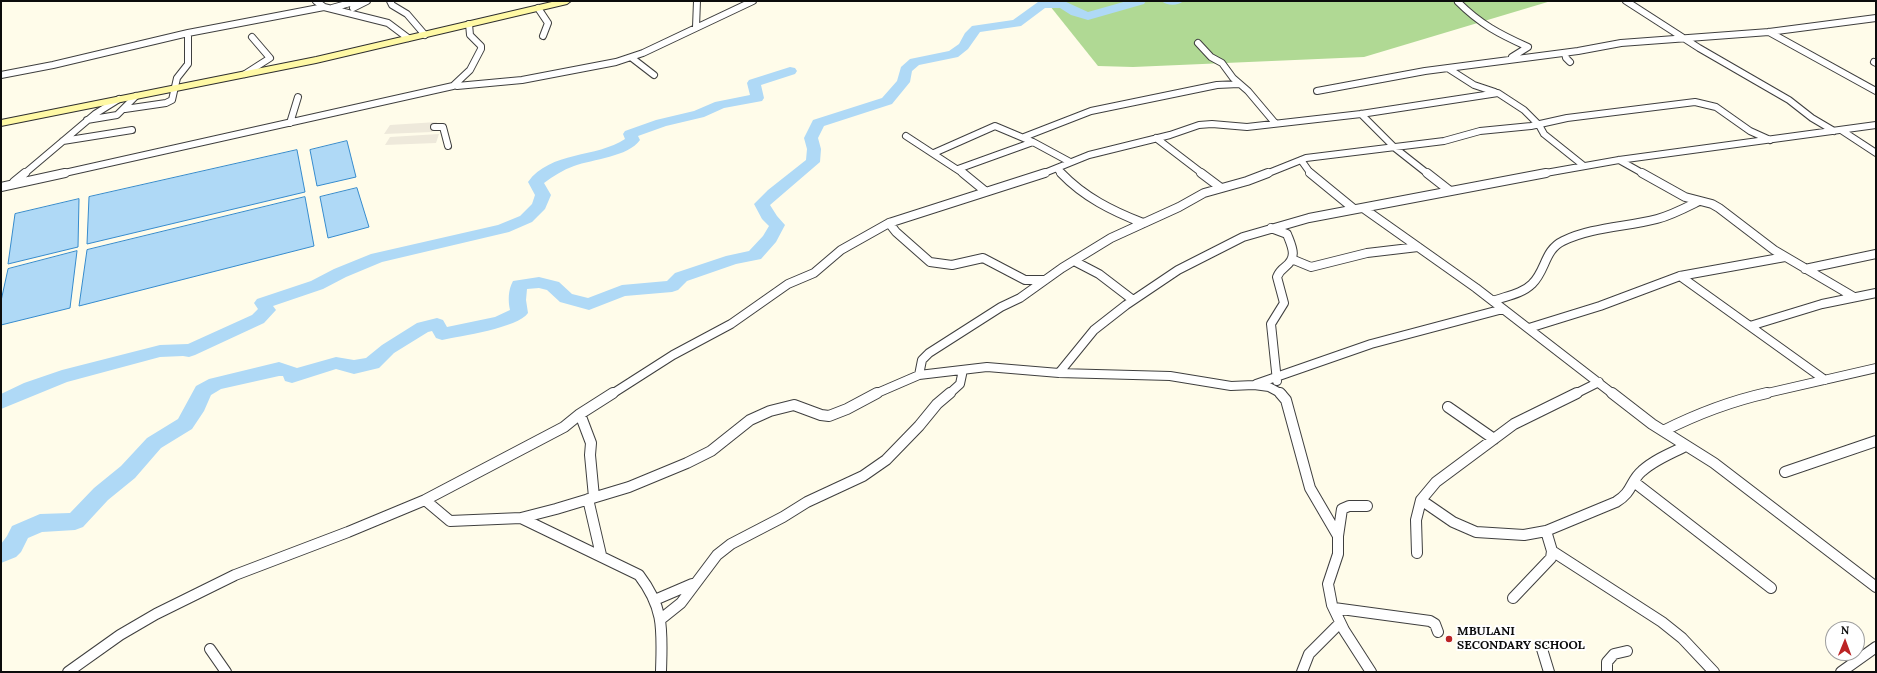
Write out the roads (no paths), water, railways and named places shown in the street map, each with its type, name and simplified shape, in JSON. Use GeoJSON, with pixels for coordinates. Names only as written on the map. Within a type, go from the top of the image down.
{"type":"FeatureCollection","features":[{"type":"Feature","properties":{"kind":"main road"},"geometry":{"type":"LineString","coordinates":[[1,123],[245,74],[561,2]]}},
{"type":"Feature","properties":{"kind":"street"},"geometry":{"type":"LineString","coordinates":[[316,1],[326,8],[388,23],[408,38]]}},
{"type":"Feature","properties":{"kind":"street"},"geometry":{"type":"LineString","coordinates":[[1,75],[53,65],[188,33],[357,1]]}},
{"type":"Feature","properties":{"kind":"street"},"geometry":{"type":"LineString","coordinates":[[345,12],[367,1]]}},
{"type":"Feature","properties":{"kind":"street"},"geometry":{"type":"LineString","coordinates":[[390,1],[392,5],[407,14],[425,34]]}},
{"type":"Feature","properties":{"kind":"street"},"geometry":{"type":"LineString","coordinates":[[696,28],[697,1]]}},
{"type":"Feature","properties":{"kind":"street"},"geometry":{"type":"LineString","coordinates":[[1,187],[453,86],[537,77],[582,70],[632,58],[753,1]]}},
{"type":"Feature","properties":{"kind":"street"},"geometry":{"type":"LineString","coordinates":[[1626,1],[1682,38],[1789,100],[1812,118],[1838,130],[1876,153]]}},
{"type":"Feature","properties":{"kind":"street"},"geometry":{"type":"LineString","coordinates":[[1458,2],[1476,19],[1496,33],[1528,47],[1524,52],[1503,62]]}},
{"type":"Feature","properties":{"kind":"street"},"geometry":{"type":"LineString","coordinates":[[538,8],[548,23],[543,36]]}},
{"type":"Feature","properties":{"kind":"street"},"geometry":{"type":"LineString","coordinates":[[1317,91],[1425,71],[1503,62],[1621,43],[1769,32],[1876,18]]}},
{"type":"Feature","properties":{"kind":"street"},"geometry":{"type":"LineString","coordinates":[[453,86],[464,80],[471,72],[481,50],[481,46],[470,34],[469,24]]}},
{"type":"Feature","properties":{"kind":"street"},"geometry":{"type":"LineString","coordinates":[[1769,32],[1876,91]]}},
{"type":"Feature","properties":{"kind":"street"},"geometry":{"type":"LineString","coordinates":[[125,109],[169,102],[173,99],[178,75],[188,64],[188,33]]}},
{"type":"Feature","properties":{"kind":"street"},"geometry":{"type":"LineString","coordinates":[[245,74],[270,58],[252,36]]}},
{"type":"Feature","properties":{"kind":"street"},"geometry":{"type":"LineString","coordinates":[[1198,43],[1211,57],[1222,63],[1239,84],[1248,91],[1275,124]]}},
{"type":"Feature","properties":{"kind":"street"},"geometry":{"type":"LineString","coordinates":[[1565,53],[1566,58],[1570,62]]}},
{"type":"Feature","properties":{"kind":"street"},"geometry":{"type":"LineString","coordinates":[[632,58],[654,75]]}},
{"type":"Feature","properties":{"kind":"street"},"geometry":{"type":"LineString","coordinates":[[1450,69],[1474,85],[1498,93],[1511,100],[1539,125],[1547,137],[1584,166]]}},
{"type":"Feature","properties":{"kind":"street"},"geometry":{"type":"LineString","coordinates":[[1024,137],[1091,111],[1217,85],[1239,84]]}},
{"type":"Feature","properties":{"kind":"street"},"geometry":{"type":"LineString","coordinates":[[68,672],[120,635],[156,614],[235,575],[348,532],[425,500],[474,473],[526,448],[564,427],[580,414],[673,355],[731,324],[788,284],[814,273],[841,250],[889,223],[1057,169],[1070,162],[1096,153],[1204,124],[1241,128],[1361,114],[1498,93]]}},
{"type":"Feature","properties":{"kind":"street"},"geometry":{"type":"LineString","coordinates":[[87,120],[115,116],[125,109],[136,96]]}},
{"type":"Feature","properties":{"kind":"street"},"geometry":{"type":"LineString","coordinates":[[290,123],[298,97]]}},
{"type":"Feature","properties":{"kind":"street"},"geometry":{"type":"LineString","coordinates":[[10,185],[28,172],[87,120],[119,100]]}},
{"type":"Feature","properties":{"kind":"street"},"geometry":{"type":"LineString","coordinates":[[918,376],[920,363],[924,357],[1001,307],[1020,298],[1045,280],[1111,238],[1179,207],[1198,195],[1247,181],[1301,160],[1444,141],[1480,131],[1539,125],[1567,118],[1698,102],[1715,107],[1749,133],[1770,140]]}},
{"type":"Feature","properties":{"kind":"street"},"geometry":{"type":"LineString","coordinates":[[1361,114],[1395,148],[1450,191]]}},
{"type":"Feature","properties":{"kind":"street"},"geometry":{"type":"LineString","coordinates":[[1059,373],[1094,330],[1133,300],[1178,270],[1243,237],[1271,228],[1359,208],[1619,160],[1876,125]]}},
{"type":"Feature","properties":{"kind":"street"},"geometry":{"type":"LineString","coordinates":[[934,153],[992,126],[998,126],[1024,137],[1070,162]]}},
{"type":"Feature","properties":{"kind":"street"},"geometry":{"type":"LineString","coordinates":[[434,127],[443,127],[442,137],[448,146]]}},
{"type":"Feature","properties":{"kind":"street"},"geometry":{"type":"LineString","coordinates":[[63,141],[132,130]]}},
{"type":"Feature","properties":{"kind":"street"},"geometry":{"type":"LineString","coordinates":[[906,136],[958,169],[985,191]]}},
{"type":"Feature","properties":{"kind":"street"},"geometry":{"type":"LineString","coordinates":[[1156,138],[1173,154],[1199,170],[1221,188]]}},
{"type":"Feature","properties":{"kind":"street"},"geometry":{"type":"LineString","coordinates":[[958,169],[1033,142]]}},
{"type":"Feature","properties":{"kind":"street"},"geometry":{"type":"LineString","coordinates":[[1301,160],[1310,174],[1418,247],[1503,308],[1663,431],[1714,463],[1876,587]]}},
{"type":"Feature","properties":{"kind":"street"},"geometry":{"type":"LineString","coordinates":[[1619,160],[1671,190],[1699,201],[1712,204],[1719,208],[1785,257],[1854,297]]}},
{"type":"Feature","properties":{"kind":"street"},"geometry":{"type":"LineString","coordinates":[[1057,169],[1078,191],[1089,198],[1110,210],[1143,223]]}},
{"type":"Feature","properties":{"kind":"street"},"geometry":{"type":"LineString","coordinates":[[1493,301],[1532,284],[1542,271],[1548,252],[1561,241],[1599,230],[1658,219],[1699,201]]}},
{"type":"Feature","properties":{"kind":"street"},"geometry":{"type":"LineString","coordinates":[[889,223],[896,232],[930,262],[952,265],[983,258],[1025,280],[1045,280]]}},
{"type":"Feature","properties":{"kind":"street"},"geometry":{"type":"LineString","coordinates":[[1271,228],[1287,234],[1294,260]]}},
{"type":"Feature","properties":{"kind":"street"},"geometry":{"type":"LineString","coordinates":[[1294,260],[1311,267],[1367,253],[1418,247]]}},
{"type":"Feature","properties":{"kind":"street"},"geometry":{"type":"LineString","coordinates":[[1805,269],[1876,254]]}},
{"type":"Feature","properties":{"kind":"street"},"geometry":{"type":"LineString","coordinates":[[1529,328],[1600,306],[1680,276],[1785,257]]}},
{"type":"Feature","properties":{"kind":"street"},"geometry":{"type":"LineString","coordinates":[[1278,391],[1271,324],[1284,303],[1277,277],[1280,271],[1294,260]]}},
{"type":"Feature","properties":{"kind":"street"},"geometry":{"type":"LineString","coordinates":[[1074,261],[1100,274],[1133,300]]}},
{"type":"Feature","properties":{"kind":"street"},"geometry":{"type":"LineString","coordinates":[[1680,276],[1825,380]]}},
{"type":"Feature","properties":{"kind":"street"},"geometry":{"type":"LineString","coordinates":[[1750,326],[1822,304],[1876,293]]}},
{"type":"Feature","properties":{"kind":"street"},"geometry":{"type":"LineString","coordinates":[[1254,385],[1371,344],[1503,308]]}},
{"type":"Feature","properties":{"kind":"street"},"geometry":{"type":"LineString","coordinates":[[425,500],[450,520],[483,521],[521,518],[629,487],[710,451],[743,425],[759,415],[782,407],[794,406],[821,415],[829,416],[847,409],[890,386],[918,376],[987,367],[1059,373],[1170,376],[1231,386],[1254,385],[1269,387],[1278,391],[1286,400],[1310,488],[1338,536],[1340,545],[1328,585],[1334,608],[1340,623],[1371,672]]}},
{"type":"Feature","properties":{"kind":"street"},"geometry":{"type":"LineString","coordinates":[[1663,431],[1700,413],[1745,398],[1876,368]]}},
{"type":"Feature","properties":{"kind":"street"},"geometry":{"type":"LineString","coordinates":[[661,619],[681,603],[717,555],[731,544],[784,517],[807,502],[863,476],[886,460],[919,426],[936,404],[960,384],[963,370]]}},
{"type":"Feature","properties":{"kind":"street"},"geometry":{"type":"LineString","coordinates":[[1418,553],[1416,520],[1421,500],[1436,482],[1514,424],[1599,382]]}},
{"type":"Feature","properties":{"kind":"street"},"geometry":{"type":"LineString","coordinates":[[1448,408],[1494,439]]}},
{"type":"Feature","properties":{"kind":"street"},"geometry":{"type":"LineString","coordinates":[[580,414],[591,443],[591,498],[600,555]]}},
{"type":"Feature","properties":{"kind":"street"},"geometry":{"type":"LineString","coordinates":[[1785,472],[1876,441]]}},
{"type":"Feature","properties":{"kind":"street"},"geometry":{"type":"LineString","coordinates":[[1421,500],[1453,522],[1476,532],[1524,535],[1546,531],[1616,502],[1626,496],[1640,472],[1650,464],[1686,446]]}},
{"type":"Feature","properties":{"kind":"street"},"geometry":{"type":"LineString","coordinates":[[1634,482],[1771,588]]}},
{"type":"Feature","properties":{"kind":"street"},"geometry":{"type":"LineString","coordinates":[[1338,536],[1342,509],[1349,506],[1367,506]]}},
{"type":"Feature","properties":{"kind":"street"},"geometry":{"type":"LineString","coordinates":[[521,518],[639,575],[651,588],[657,599],[661,619],[661,672]]}},
{"type":"Feature","properties":{"kind":"street"},"geometry":{"type":"LineString","coordinates":[[1513,598],[1551,558],[1552,551],[1546,531]]}},
{"type":"Feature","properties":{"kind":"street"},"geometry":{"type":"LineString","coordinates":[[1552,551],[1662,622],[1682,638],[1714,672]]}},
{"type":"Feature","properties":{"kind":"street"},"geometry":{"type":"LineString","coordinates":[[657,599],[694,584]]}},
{"type":"Feature","properties":{"kind":"street"},"geometry":{"type":"LineString","coordinates":[[1334,608],[1430,621],[1435,624],[1438,632]]}},
{"type":"Feature","properties":{"kind":"street"},"geometry":{"type":"LineString","coordinates":[[1302,672],[1309,654],[1340,623]]}},
{"type":"Feature","properties":{"kind":"street"},"geometry":{"type":"LineString","coordinates":[[1840,672],[1848,669],[1876,647]]}},
{"type":"Feature","properties":{"kind":"street"},"geometry":{"type":"LineString","coordinates":[[210,649],[226,672]]}},
{"type":"Feature","properties":{"kind":"street"},"geometry":{"type":"LineString","coordinates":[[1542,649],[1549,672]]}},
{"type":"Feature","properties":{"kind":"street"},"geometry":{"type":"LineString","coordinates":[[1607,672],[1607,662],[1614,654],[1626,651]]}},
{"type":"Feature","properties":{"kind":"water"},"geometry":{"type":"Polygon","coordinates":[[[347,141],[356,177],[317,186],[310,150],[347,141]]]}},
{"type":"Feature","properties":{"kind":"water"},"geometry":{"type":"Polygon","coordinates":[[[297,150],[305,192],[87,244],[89,197],[297,150]]]}},
{"type":"Feature","properties":{"kind":"water"},"geometry":{"type":"Polygon","coordinates":[[[357,188],[369,227],[328,238],[320,197],[357,188]]]}},
{"type":"Feature","properties":{"kind":"water"},"geometry":{"type":"Polygon","coordinates":[[[305,197],[314,246],[79,306],[87,250],[305,197]]]}},
{"type":"Feature","properties":{"kind":"water"},"geometry":{"type":"Polygon","coordinates":[[[79,199],[78,247],[8,264],[15,214],[79,199]]]}},
{"type":"Feature","properties":{"kind":"water"},"geometry":{"type":"Polygon","coordinates":[[[77,251],[70,308],[1,325],[1,301],[8,269],[77,251]]]}},
{"type":"Feature","properties":{"kind":"waterway"},"geometry":{"type":"LineString","coordinates":[[1,554],[5,553],[11,548],[20,532],[40,523],[75,521],[101,494],[128,472],[154,443],[185,424],[194,411],[203,391],[216,384],[279,369],[289,371],[292,376],[336,363],[354,367],[372,363],[388,349],[423,327],[437,324],[442,334],[499,322],[519,313],[517,300],[519,285],[539,282],[553,286],[566,298],[589,304],[622,291],[672,286],[681,277],[732,260],[755,255],[770,238],[777,225],[770,219],[762,204],[773,193],[813,162],[814,149],[811,138],[818,123],[887,101],[903,82],[906,70],[915,62],[953,54],[964,46],[969,36],[976,29],[1017,23],[1042,5],[1062,4],[1075,12],[1088,16],[1140,1]]}},
{"type":"Feature","properties":{"kind":"waterway"},"geometry":{"type":"LineString","coordinates":[[1168,1],[1177,1]]}},
{"type":"Feature","properties":{"kind":"waterway"},"geometry":{"type":"LineString","coordinates":[[1,402],[31,388],[62,377],[160,351],[175,351],[184,349],[189,351],[258,319],[267,310],[263,303],[317,285],[340,273],[377,258],[503,229],[526,219],[539,206],[543,195],[536,182],[554,169],[569,163],[612,151],[626,145],[633,140],[630,134],[661,123],[699,114],[720,105],[757,98],[754,83],[790,71]]}},
{"type":"Feature","properties":{"kind":"place","name":"MBULANI SECONDARY SCHOOL"},"geometry":{"type":"Point","coordinates":[1449,639]}}]}
